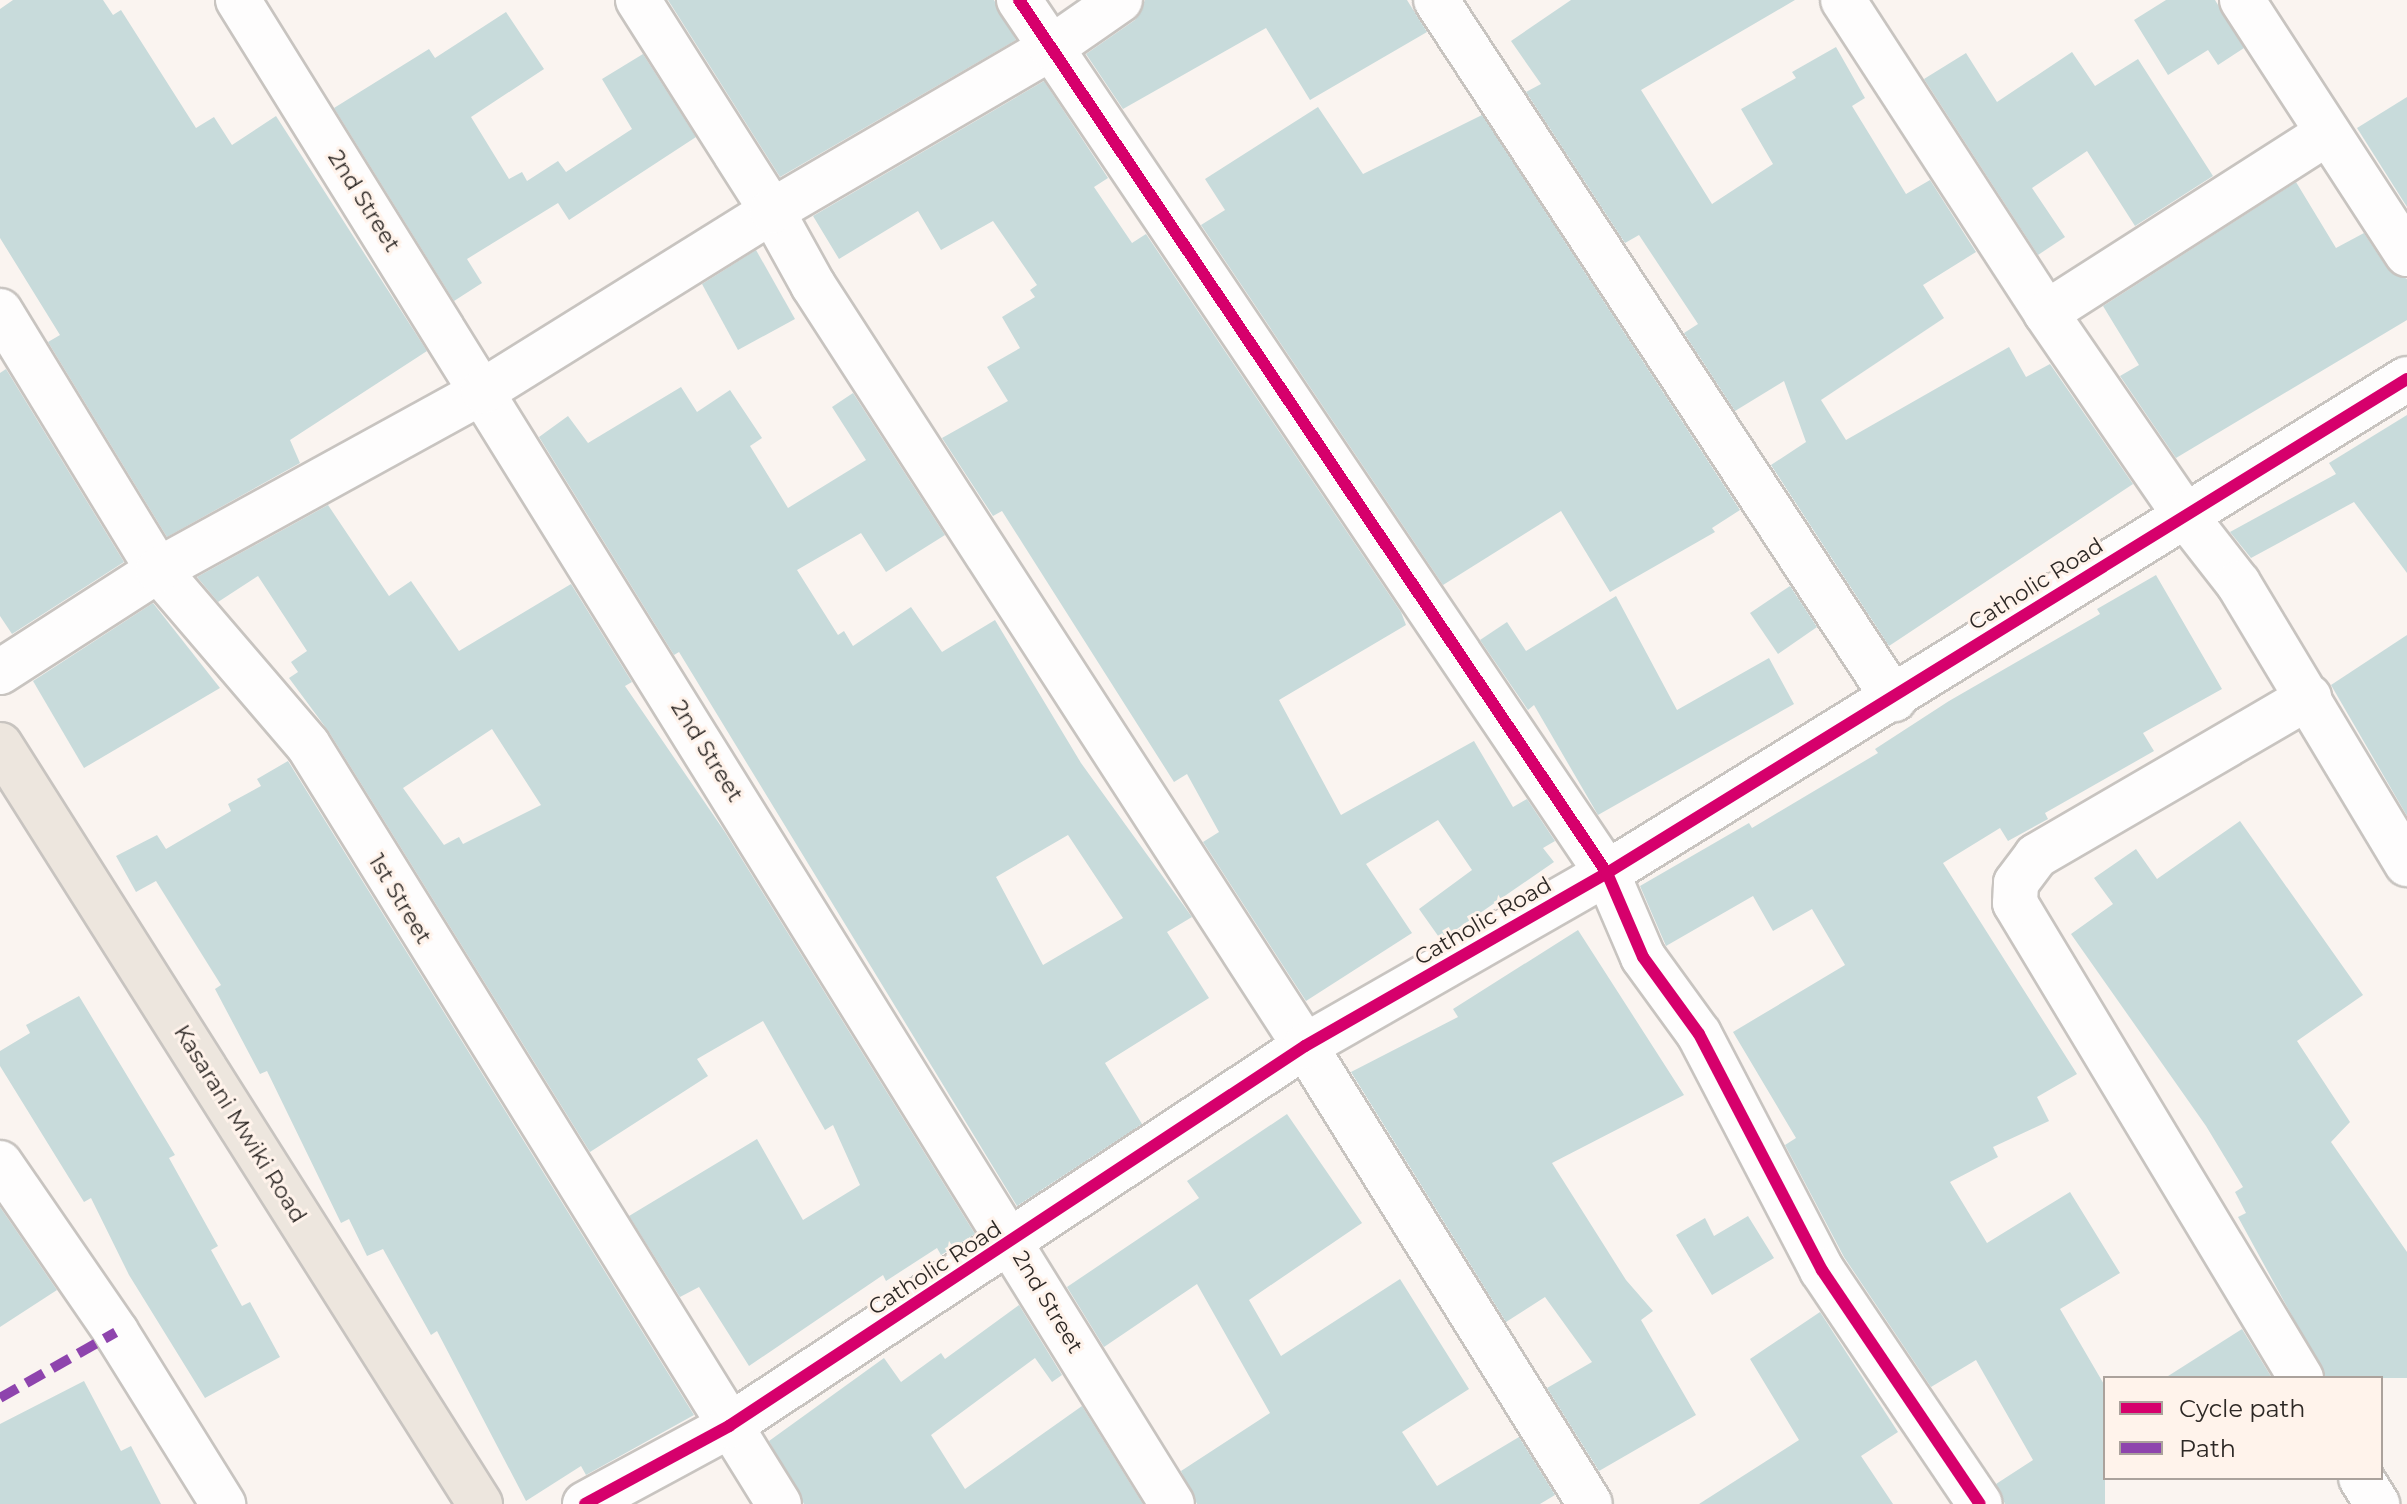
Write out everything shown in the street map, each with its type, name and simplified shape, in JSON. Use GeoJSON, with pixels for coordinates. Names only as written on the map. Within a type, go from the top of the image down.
{"type":"FeatureCollection","features":[{"type":"Feature","properties":{"kind":"main road","name":"Kasarani Mwiki Road"},"geometry":{"type":"LineString","coordinates":[[0,745],[480,1504]]}},
{"type":"Feature","properties":{"kind":"street","name":"2nd Street"},"geometry":{"type":"LineString","coordinates":[[238,0],[1172,1504]]}},
{"type":"Feature","properties":{"kind":"street"},"geometry":{"type":"LineString","coordinates":[[638,0],[772,211],[813,285],[1305,1046],[1590,1504]]}},
{"type":"Feature","properties":{"kind":"street"},"geometry":{"type":"LineString","coordinates":[[1019,0],[1607,873],[1643,957],[1699,1034],[1822,1270],[1980,1504]]}},
{"type":"Feature","properties":{"kind":"street"},"geometry":{"type":"LineString","coordinates":[[0,672],[158,570],[483,391],[772,211],[1051,48],[1120,0]]}},
{"type":"Feature","properties":{"kind":"street"},"geometry":{"type":"LineString","coordinates":[[1436,0],[1894,699]]}},
{"type":"Feature","properties":{"kind":"street"},"geometry":{"type":"LineString","coordinates":[[1843,0],[2046,313],[2184,514],[2238,583],[2407,864]]}},
{"type":"Feature","properties":{"kind":"street"},"geometry":{"type":"LineString","coordinates":[[2242,0],[2407,254]]}},
{"type":"Feature","properties":{"kind":"street"},"geometry":{"type":"LineString","coordinates":[[2046,313],[2327,133]]}},
{"type":"Feature","properties":{"kind":"street","name":"1st Street"},"geometry":{"type":"LineString","coordinates":[[0,311],[158,570],[308,745],[779,1504]]}},
{"type":"Feature","properties":{"kind":"street","name":"Catholic Road"},"geometry":{"type":"LineString","coordinates":[[585,1504],[729,1426],[1305,1046],[1607,873],[1894,699],[2184,514],[2407,379]]}},
{"type":"Feature","properties":{"kind":"street"},"geometry":{"type":"LineString","coordinates":[[2300,1376],[2015,903],[2016,883],[2036,856],[2309,697]]}},
{"type":"Feature","properties":{"kind":"street"},"geometry":{"type":"LineString","coordinates":[[0,1163],[116,1332],[223,1504]]}},
{"type":"Feature","properties":{"kind":"street"},"geometry":{"type":"LineString","coordinates":[[2362,1480],[2377,1504]]}},
{"type":"Feature","properties":{"kind":"building"},"geometry":{"type":"Polygon","coordinates":[[[13,0],[103,0],[113,15],[121,10],[196,128],[214,117],[232,145],[276,116],[427,351],[290,440],[300,463],[167,537],[48,342],[60,335],[0,238],[0,9],[13,0]]]}},
{"type":"Feature","properties":{"kind":"building"},"geometry":{"type":"Polygon","coordinates":[[[668,0],[994,0],[1016,40],[780,177],[668,0]]]}},
{"type":"Feature","properties":{"kind":"building"},"geometry":{"type":"Polygon","coordinates":[[[1145,0],[1407,0],[1427,32],[1310,100],[1266,28],[1123,109],[1086,54],[1135,20],[1145,0]]]}},
{"type":"Feature","properties":{"kind":"building"},"geometry":{"type":"Polygon","coordinates":[[[1571,0],[1795,0],[1641,90],[1712,204],[1773,164],[1741,109],[1796,78],[1792,72],[1836,47],[1865,98],[1852,106],[1906,194],[1930,180],[1976,252],[1923,285],[1944,318],[1821,400],[1846,440],[2009,347],[2026,377],[2050,364],[2133,484],[1889,646],[1771,465],[1806,442],[1784,381],[1735,411],[1684,333],[1698,324],[1639,235],[1625,243],[1526,92],[1541,84],[1511,41],[1571,0]]]}},
{"type":"Feature","properties":{"kind":"building"},"geometry":{"type":"Polygon","coordinates":[[[2166,0],[2215,0],[2244,48],[2218,65],[2208,50],[2168,75],[2134,20],[2166,0]]]}},
{"type":"Feature","properties":{"kind":"building"},"geometry":{"type":"Polygon","coordinates":[[[506,12],[544,69],[471,117],[509,179],[522,172],[527,181],[558,161],[566,172],[632,129],[602,79],[643,54],[696,137],[569,220],[558,203],[467,259],[482,283],[454,301],[334,108],[429,49],[435,58],[506,12]]]}},
{"type":"Feature","properties":{"kind":"building"},"geometry":{"type":"Polygon","coordinates":[[[2072,52],[2095,86],[2138,59],[2213,176],[2135,226],[2087,151],[2032,188],[2065,237],[2038,255],[1924,79],[1966,53],[1997,102],[2072,52]]]}},
{"type":"Feature","properties":{"kind":"building"},"geometry":{"type":"Polygon","coordinates":[[[1044,81],[1108,178],[1094,187],[1132,243],[1146,234],[1401,612],[1406,625],[1279,700],[1341,815],[1474,741],[1513,807],[1527,799],[1555,841],[1543,848],[1554,862],[1441,940],[1419,909],[1472,870],[1438,820],[1366,864],[1412,933],[1306,1001],[1203,842],[1219,832],[1187,774],[1174,782],[1002,511],[993,516],[942,438],[1008,401],[987,367],[1020,348],[1002,317],[1035,297],[1030,290],[1037,285],[993,221],[941,250],[918,211],[839,259],[813,216],[1044,81]]]}},
{"type":"Feature","properties":{"kind":"building"},"geometry":{"type":"Polygon","coordinates":[[[2407,97],[2407,207],[2357,128],[2407,97]]]}},
{"type":"Feature","properties":{"kind":"building"},"geometry":{"type":"Polygon","coordinates":[[[1318,107],[1363,174],[1482,115],[1740,510],[1712,528],[1715,532],[1610,592],[1561,511],[1443,585],[1201,225],[1225,210],[1205,179],[1318,107]]]}},
{"type":"Feature","properties":{"kind":"building"},"geometry":{"type":"Polygon","coordinates":[[[2296,182],[2336,248],[2364,233],[2387,268],[2407,279],[2407,320],[2176,458],[2120,376],[2139,365],[2103,306],[2296,182]]]}},
{"type":"Feature","properties":{"kind":"building"},"geometry":{"type":"Polygon","coordinates":[[[756,250],[795,319],[738,350],[702,284],[756,250]]]}},
{"type":"Feature","properties":{"kind":"building"},"geometry":{"type":"Polygon","coordinates":[[[6,369],[124,562],[12,634],[0,616],[0,373],[6,369]]]}},
{"type":"Feature","properties":{"kind":"building"},"geometry":{"type":"Polygon","coordinates":[[[681,387],[697,412],[730,390],[762,438],[750,446],[788,508],[866,460],[832,407],[853,393],[945,535],[886,572],[861,533],[797,570],[838,635],[844,631],[853,646],[911,607],[942,652],[995,620],[1081,763],[1192,917],[1167,932],[1209,998],[1105,1063],[1142,1124],[1017,1206],[679,652],[674,655],[539,437],[568,416],[588,443],[681,387]],[[1068,835],[996,877],[1043,965],[1123,918],[1068,835]]]}},
{"type":"Feature","properties":{"kind":"building"},"geometry":{"type":"Polygon","coordinates":[[[2407,415],[2407,573],[2354,502],[2251,558],[2230,532],[2336,474],[2329,463],[2407,415]]]}},
{"type":"Feature","properties":{"kind":"building"},"geometry":{"type":"Polygon","coordinates":[[[328,505],[389,596],[411,581],[459,651],[571,584],[632,682],[625,686],[725,832],[975,1234],[941,1255],[937,1248],[886,1281],[883,1275],[749,1366],[699,1287],[680,1297],[629,1216],[757,1139],[803,1220],[860,1185],[833,1125],[825,1130],[763,1021],[697,1059],[708,1076],[590,1152],[329,732],[289,678],[298,672],[291,662],[307,651],[258,576],[218,602],[197,577],[328,505]],[[492,729],[403,788],[444,845],[459,837],[463,844],[541,805],[492,729]]]}},
{"type":"Feature","properties":{"kind":"building"},"geometry":{"type":"Polygon","coordinates":[[[2156,575],[2222,689],[2143,733],[2154,751],[2045,813],[2048,819],[2008,841],[2000,828],[1943,863],[2077,1074],[2037,1097],[2049,1121],[1993,1147],[1998,1157],[1950,1182],[1987,1243],[2070,1192],[2120,1273],[2060,1309],[2103,1383],[2105,1504],[2005,1504],[1996,1484],[2033,1460],[1976,1360],[1931,1387],[1844,1257],[1785,1145],[1796,1138],[1733,1032],[1845,965],[1812,909],[1773,931],[1753,896],[1666,946],[1640,886],[1749,823],[1752,828],[1878,753],[1875,749],[1949,701],[2100,614],[2097,609],[2156,575]]]}},
{"type":"Feature","properties":{"kind":"building"},"geometry":{"type":"Polygon","coordinates":[[[1790,586],[1817,627],[1778,654],[1750,613],[1790,586]]]}},
{"type":"Feature","properties":{"kind":"building"},"geometry":{"type":"Polygon","coordinates":[[[1616,596],[1677,710],[1769,658],[1794,704],[1598,815],[1534,705],[1528,710],[1480,640],[1507,622],[1526,651],[1616,596]]]}},
{"type":"Feature","properties":{"kind":"building"},"geometry":{"type":"Polygon","coordinates":[[[153,603],[220,688],[84,768],[33,681],[153,603]]]}},
{"type":"Feature","properties":{"kind":"building"},"geometry":{"type":"Polygon","coordinates":[[[2407,635],[2407,816],[2331,685],[2407,635]]]}},
{"type":"Feature","properties":{"kind":"building"},"geometry":{"type":"Polygon","coordinates":[[[288,761],[694,1415],[586,1475],[581,1466],[526,1501],[437,1331],[431,1335],[383,1249],[367,1256],[349,1219],[341,1223],[267,1071],[260,1074],[215,989],[221,985],[156,881],[136,892],[116,856],[157,835],[166,849],[231,811],[228,804],[261,786],[257,779],[288,761]]]}},
{"type":"Feature","properties":{"kind":"building"},"geometry":{"type":"Polygon","coordinates":[[[2240,821],[2363,995],[2297,1041],[2350,1122],[2331,1142],[2407,1252],[2407,1378],[2325,1376],[2238,1217],[2246,1213],[2235,1192],[2243,1187],[2206,1126],[2071,934],[2113,904],[2094,878],[2136,849],[2157,879],[2240,821]]]}},
{"type":"Feature","properties":{"kind":"building"},"geometry":{"type":"Polygon","coordinates":[[[1578,930],[1684,1095],[1552,1163],[1626,1280],[1653,1311],[1641,1320],[1696,1415],[1599,1471],[1547,1388],[1592,1362],[1545,1297],[1506,1322],[1351,1072],[1458,1017],[1453,1009],[1578,930]]]}},
{"type":"Feature","properties":{"kind":"building"},"geometry":{"type":"Polygon","coordinates":[[[79,996],[175,1155],[169,1158],[218,1246],[211,1250],[242,1306],[250,1302],[280,1357],[205,1398],[129,1275],[91,1198],[84,1202],[0,1066],[0,1051],[30,1033],[26,1025],[79,996]]]}},
{"type":"Feature","properties":{"kind":"building"},"geometry":{"type":"Polygon","coordinates":[[[1287,1114],[1362,1223],[1249,1300],[1281,1356],[1400,1279],[1469,1389],[1402,1432],[1437,1486],[1519,1437],[1555,1495],[1540,1504],[1197,1504],[1181,1471],[1270,1413],[1197,1284],[1104,1347],[1067,1287],[1199,1198],[1187,1181],[1287,1114]]]}},
{"type":"Feature","properties":{"kind":"building"},"geometry":{"type":"Polygon","coordinates":[[[0,1207],[57,1290],[0,1327],[0,1207]]]}},
{"type":"Feature","properties":{"kind":"building"},"geometry":{"type":"Polygon","coordinates":[[[1748,1216],[1774,1258],[1712,1295],[1676,1235],[1705,1218],[1714,1236],[1748,1216]]]}},
{"type":"Feature","properties":{"kind":"building"},"geometry":{"type":"Polygon","coordinates":[[[1019,1305],[1062,1375],[1052,1382],[1035,1358],[931,1435],[965,1489],[1082,1406],[1143,1504],[804,1504],[769,1441],[884,1358],[901,1382],[941,1353],[945,1359],[1019,1305]]]}},
{"type":"Feature","properties":{"kind":"building"},"geometry":{"type":"Polygon","coordinates":[[[1820,1312],[1898,1432],[1861,1456],[1893,1504],[1699,1504],[1799,1440],[1750,1359],[1820,1312]]]}},
{"type":"Feature","properties":{"kind":"building"},"geometry":{"type":"Polygon","coordinates":[[[2242,1329],[2271,1376],[2168,1376],[2242,1329]]]}},
{"type":"Feature","properties":{"kind":"building"},"geometry":{"type":"Polygon","coordinates":[[[84,1381],[121,1451],[131,1446],[161,1504],[0,1504],[0,1424],[84,1381]]]}},
{"type":"Feature","properties":{"kind":"marked path"},"geometry":{"type":"LineString","coordinates":[[0,1398],[116,1332]]}},
{"type":"Feature","properties":{"kind":"cycle path"},"geometry":{"type":"LineString","coordinates":[[1019,0],[1607,873],[1643,957],[1699,1034],[1822,1270],[1980,1504]]}},
{"type":"Feature","properties":{"kind":"cycle path"},"geometry":{"type":"LineString","coordinates":[[585,1504],[729,1426],[1305,1046],[1607,873],[2407,379]]}}]}
